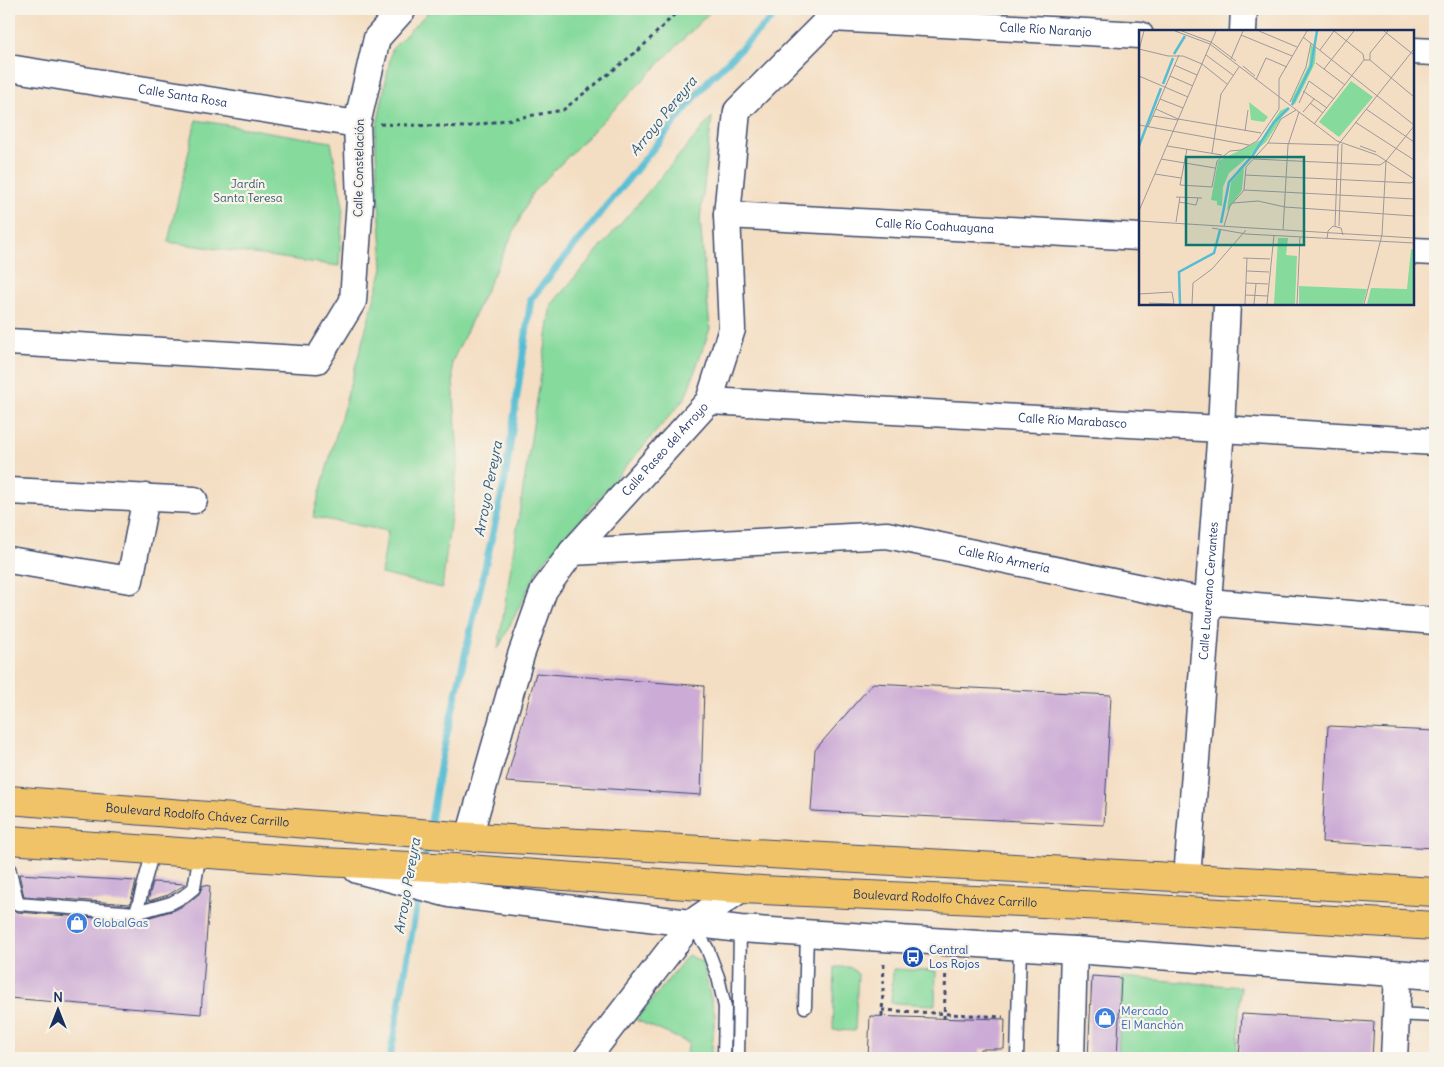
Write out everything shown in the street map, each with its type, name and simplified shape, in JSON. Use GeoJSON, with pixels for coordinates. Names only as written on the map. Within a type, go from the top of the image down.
{"type":"FeatureCollection","features":[{"type":"Feature","properties":{"kind":"main road","name":"Boulevard Rodolfo Chávez Carrillo"},"geometry":{"type":"LineString","coordinates":[[9,800],[463,836]]}},
{"type":"Feature","properties":{"kind":"main road"},"geometry":{"type":"LineString","coordinates":[[463,836],[1435,892]]}},
{"type":"Feature","properties":{"kind":"main road"},"geometry":{"type":"LineString","coordinates":[[9,840],[200,853]]}},
{"type":"Feature","properties":{"kind":"main road","name":"Boulevard Rodolfo Chávez Carrillo"},"geometry":{"type":"LineString","coordinates":[[200,853],[322,862],[452,881],[741,889],[1104,906],[1435,926]]}},
{"type":"Feature","properties":{"kind":"street","name":"Calle Constelación"},"geometry":{"type":"LineString","coordinates":[[9,342],[317,360],[353,301],[360,200],[357,124],[377,38],[403,9]]}},
{"type":"Feature","properties":{"kind":"street"},"geometry":{"type":"LineString","coordinates":[[1243,30],[1244,9]]}},
{"type":"Feature","properties":{"kind":"street","name":"Calle Río Naranjo"},"geometry":{"type":"LineString","coordinates":[[835,13],[1139,35]]}},
{"type":"Feature","properties":{"kind":"street","name":"Calle Paseo del Arroyo"},"geometry":{"type":"LineString","coordinates":[[463,836],[521,655],[544,590],[572,552],[709,401],[732,330],[727,215],[737,112],[835,13]]}},
{"type":"Feature","properties":{"kind":"street"},"geometry":{"type":"LineString","coordinates":[[1414,51],[1435,52]]}},
{"type":"Feature","properties":{"kind":"street","name":"Calle Santa Rosa"},"geometry":{"type":"LineString","coordinates":[[9,68],[357,124]]}},
{"type":"Feature","properties":{"kind":"street","name":"Calle Río Coahuayana"},"geometry":{"type":"LineString","coordinates":[[727,215],[1139,237]]}},
{"type":"Feature","properties":{"kind":"street"},"geometry":{"type":"LineString","coordinates":[[1414,251],[1435,252]]}},
{"type":"Feature","properties":{"kind":"street","name":"Calle Laureano Cervantes"},"geometry":{"type":"LineString","coordinates":[[1187,878],[1221,429],[1227,305]]}},
{"type":"Feature","properties":{"kind":"street","name":"Calle Río Marabasco"},"geometry":{"type":"LineString","coordinates":[[709,401],[1435,442]]}},
{"type":"Feature","properties":{"kind":"street"},"geometry":{"type":"LineString","coordinates":[[9,491],[194,500]]}},
{"type":"Feature","properties":{"kind":"street"},"geometry":{"type":"LineString","coordinates":[[9,560],[130,580],[146,497]]}},
{"type":"Feature","properties":{"kind":"street","name":"Calle Río Armería"},"geometry":{"type":"LineString","coordinates":[[572,552],[887,535],[1208,602],[1435,621]]}},
{"type":"Feature","properties":{"kind":"street"},"geometry":{"type":"LineString","coordinates":[[740,929],[742,852]]}},
{"type":"Feature","properties":{"kind":"street"},"geometry":{"type":"LineString","coordinates":[[452,881],[691,923],[807,939],[1020,947],[1074,961],[1435,976]]}},
{"type":"Feature","properties":{"kind":"street"},"geometry":{"type":"LineString","coordinates":[[587,1058],[691,923],[741,889]]}},
{"type":"Feature","properties":{"kind":"street"},"geometry":{"type":"LineString","coordinates":[[1071,1058],[1074,961]]}},
{"type":"Feature","properties":{"kind":"street"},"geometry":{"type":"LineString","coordinates":[[1394,1058],[1398,974]]}},
{"type":"Feature","properties":{"kind":"lane"},"geometry":{"type":"LineString","coordinates":[[136,912],[153,851]]}},
{"type":"Feature","properties":{"kind":"lane"},"geometry":{"type":"LineString","coordinates":[[9,868],[18,904],[136,912],[171,903],[194,888],[200,853]]}},
{"type":"Feature","properties":{"kind":"lane"},"geometry":{"type":"LineString","coordinates":[[691,923],[707,948],[718,977],[724,1008],[724,1058]]}},
{"type":"Feature","properties":{"kind":"lane"},"geometry":{"type":"LineString","coordinates":[[738,1058],[740,929]]}},
{"type":"Feature","properties":{"kind":"lane"},"geometry":{"type":"LineString","coordinates":[[805,1007],[807,939]]}},
{"type":"Feature","properties":{"kind":"lane"},"geometry":{"type":"LineString","coordinates":[[1017,1058],[1020,947]]}},
{"type":"Feature","properties":{"kind":"lane"},"geometry":{"type":"LineString","coordinates":[[1060,1058],[1062,984],[1074,961]]}},
{"type":"Feature","properties":{"kind":"lane"},"geometry":{"type":"LineString","coordinates":[[1396,1014],[1435,1016]]}},
{"type":"Feature","properties":{"kind":"path"},"geometry":{"type":"LineString","coordinates":[[357,124],[465,127],[562,110],[640,49],[680,9]]}},
{"type":"Feature","properties":{"kind":"path"},"geometry":{"type":"LineString","coordinates":[[882,1016],[884,963]]}},
{"type":"Feature","properties":{"kind":"path"},"geometry":{"type":"LineString","coordinates":[[944,1019],[946,966]]}},
{"type":"Feature","properties":{"kind":"path"},"geometry":{"type":"LineString","coordinates":[[882,1010],[1018,1018]]}},
{"type":"Feature","properties":{"kind":"green space"},"geometry":{"type":"Polygon","coordinates":[[[431,9],[713,9],[532,193],[452,362],[458,460],[442,588],[381,574],[388,531],[313,517],[383,268],[375,136],[392,49],[431,9]]]}},
{"type":"Feature","properties":{"kind":"green space"},"geometry":{"type":"Polygon","coordinates":[[[712,117],[700,220],[710,329],[685,398],[539,567],[498,649],[552,304],[712,117]]]}},
{"type":"Feature","properties":{"kind":"green space","name":"Jardín Santa Teresa"},"geometry":{"type":"Polygon","coordinates":[[[196,120],[331,142],[343,206],[339,266],[168,242],[196,120]]]}},
{"type":"Feature","properties":{"kind":"green space"},"geometry":{"type":"Polygon","coordinates":[[[688,955],[702,962],[715,1015],[711,1058],[685,1058],[689,1043],[636,1020],[688,955]]]}},
{"type":"Feature","properties":{"kind":"green space"},"geometry":{"type":"Polygon","coordinates":[[[835,967],[850,967],[858,974],[855,1031],[833,1030],[835,967]]]}},
{"type":"Feature","properties":{"kind":"green space"},"geometry":{"type":"Polygon","coordinates":[[[893,969],[936,971],[935,1005],[891,1003],[893,969]]]}},
{"type":"Feature","properties":{"kind":"green space"},"geometry":{"type":"Polygon","coordinates":[[[1122,977],[1241,987],[1236,1058],[1118,1058],[1122,977]]]}},
{"type":"Feature","properties":{"kind":"building"},"geometry":{"type":"Polygon","coordinates":[[[536,673],[704,686],[701,795],[506,782],[536,673]]]}},
{"type":"Feature","properties":{"kind":"building"},"geometry":{"type":"Polygon","coordinates":[[[873,683],[1111,695],[1104,825],[811,811],[815,750],[873,683]]]}},
{"type":"Feature","properties":{"kind":"building"},"geometry":{"type":"Polygon","coordinates":[[[1328,726],[1435,731],[1435,848],[1322,842],[1328,726]]]}},
{"type":"Feature","properties":{"kind":"building"},"geometry":{"type":"Polygon","coordinates":[[[19,874],[136,881],[130,904],[24,896],[19,874]]]}},
{"type":"Feature","properties":{"kind":"building"},"geometry":{"type":"Polygon","coordinates":[[[153,882],[186,884],[168,895],[148,901],[153,882]]]}},
{"type":"Feature","properties":{"kind":"building"},"geometry":{"type":"Polygon","coordinates":[[[203,885],[210,886],[201,1014],[9,998],[9,900],[12,910],[17,912],[136,921],[175,910],[199,894],[203,885]]]}},
{"type":"Feature","properties":{"kind":"building","name":"Mercado El Manchón"},"geometry":{"type":"Polygon","coordinates":[[[1092,976],[1121,978],[1117,1058],[1088,1058],[1092,976]]]}},
{"type":"Feature","properties":{"kind":"building"},"geometry":{"type":"Polygon","coordinates":[[[1242,1014],[1374,1022],[1372,1058],[1239,1058],[1242,1014]]]}},
{"type":"Feature","properties":{"kind":"building"},"geometry":{"type":"Polygon","coordinates":[[[870,1016],[1005,1019],[1004,1049],[980,1049],[980,1058],[868,1058],[870,1016]]]}},
{"type":"Feature","properties":{"kind":"waterway","name":"Arroyo Pereyra"},"geometry":{"type":"LineString","coordinates":[[430,828],[441,760],[505,480],[531,299],[708,81],[781,9]]}},
{"type":"Feature","properties":{"kind":"waterway","name":"Arroyo Pereyra"},"geometry":{"type":"LineString","coordinates":[[424,862],[428,838]]}},
{"type":"Feature","properties":{"kind":"waterway","name":"Arroyo Pereyra"},"geometry":{"type":"LineString","coordinates":[[390,1058],[419,892]]}},
{"type":"Feature","properties":{"kind":"place","name":"GlobalGas"},"geometry":{"type":"Point","coordinates":[77,923]}},
{"type":"Feature","properties":{"kind":"place","name":"Central Los Rojos"},"geometry":{"type":"Point","coordinates":[913,957]}},
{"type":"Feature","properties":{"kind":"place","name":"Mercado El Manchón"},"geometry":{"type":"Point","coordinates":[1105,1018]}}]}
